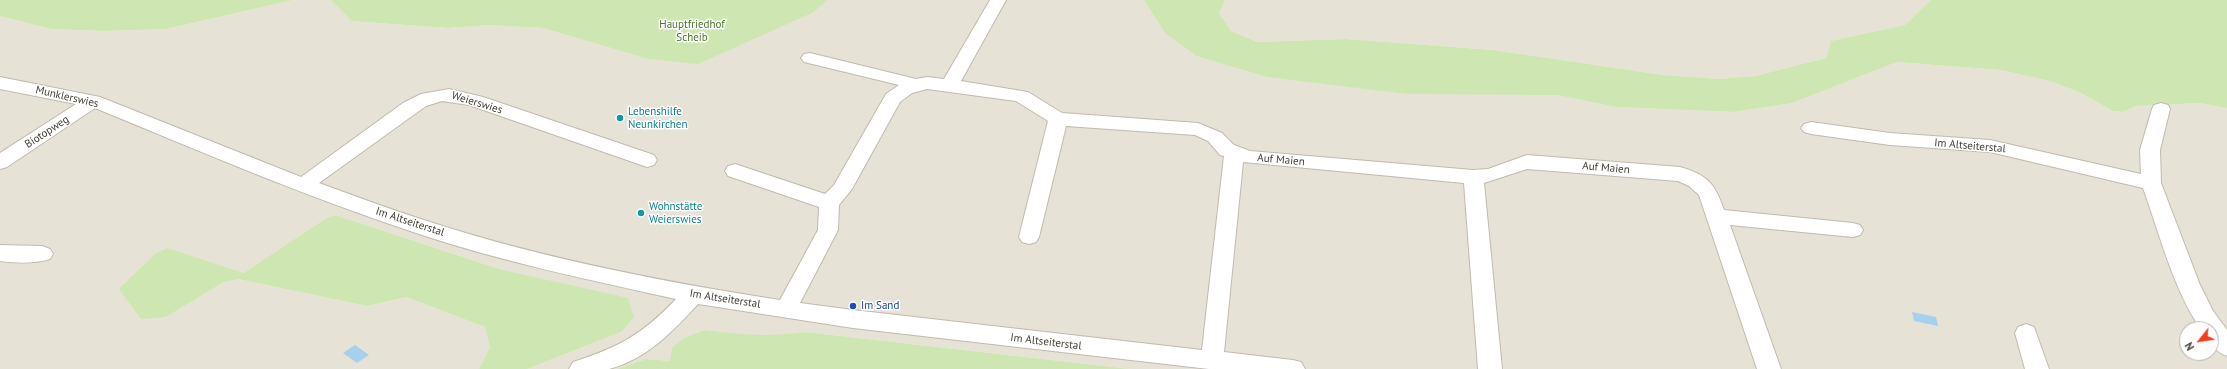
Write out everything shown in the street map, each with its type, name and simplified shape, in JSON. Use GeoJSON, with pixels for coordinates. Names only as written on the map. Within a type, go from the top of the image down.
{"type":"FeatureCollection","features":[{"type":"Feature","properties":{"kind":"street"},"geometry":{"type":"LineString","coordinates":[[786,308],[828,230],[830,219],[829,203],[842,189],[893,98],[915,85],[927,83],[950,85],[998,0]]}},
{"type":"Feature","properties":{"kind":"street"},"geometry":{"type":"LineString","coordinates":[[810,58],[899,79],[915,85]]}},
{"type":"Feature","properties":{"kind":"street","name":"Munklerswies"},"geometry":{"type":"LineString","coordinates":[[0,83],[93,102],[177,136]]}},
{"type":"Feature","properties":{"kind":"street","name":"Auf Maien"},"geometry":{"type":"LineString","coordinates":[[950,85],[1021,96],[1058,119],[1198,129],[1215,137],[1227,150],[1248,157],[1472,177],[1488,177],[1518,164],[1527,162],[1680,174],[1702,183],[1708,193],[1718,217],[1769,369]]}},
{"type":"Feature","properties":{"kind":"street","name":"Weierswies"},"geometry":{"type":"LineString","coordinates":[[303,185],[410,107],[426,98],[442,94],[453,94],[476,101],[647,160]]}},
{"type":"Feature","properties":{"kind":"street","name":"Biotopweg"},"geometry":{"type":"LineString","coordinates":[[0,162],[93,102]]}},
{"type":"Feature","properties":{"kind":"street"},"geometry":{"type":"LineString","coordinates":[[2161,109],[2150,150],[2151,182],[2189,284],[2204,316],[2227,347]]}},
{"type":"Feature","properties":{"kind":"street"},"geometry":{"type":"LineString","coordinates":[[1029,237],[1058,119]]}},
{"type":"Feature","properties":{"kind":"street","name":"Im Altseiterstal"},"geometry":{"type":"LineString","coordinates":[[1811,128],[1890,139],[1990,146],[2151,182]]}},
{"type":"Feature","properties":{"kind":"street","name":"Im Altseiterstal"},"geometry":{"type":"LineString","coordinates":[[177,136],[303,185],[427,229],[517,254],[693,295],[853,319],[1293,369]]}},
{"type":"Feature","properties":{"kind":"street"},"geometry":{"type":"LineString","coordinates":[[1212,361],[1234,153]]}},
{"type":"Feature","properties":{"kind":"street"},"geometry":{"type":"LineString","coordinates":[[735,171],[829,203]]}},
{"type":"Feature","properties":{"kind":"street"},"geometry":{"type":"LineString","coordinates":[[1472,177],[1490,369]]}},
{"type":"Feature","properties":{"kind":"street"},"geometry":{"type":"LineString","coordinates":[[1718,217],[1853,230]]}},
{"type":"Feature","properties":{"kind":"street"},"geometry":{"type":"LineString","coordinates":[[0,253],[18,255],[42,254]]}},
{"type":"Feature","properties":{"kind":"street"},"geometry":{"type":"LineString","coordinates":[[581,369],[614,358],[641,344],[667,322],[693,295]]}},
{"type":"Feature","properties":{"kind":"street"},"geometry":{"type":"LineString","coordinates":[[2026,333],[2037,369]]}},
{"type":"Feature","properties":{"kind":"shaded area"},"geometry":{"type":"Polygon","coordinates":[[[293,0],[331,0],[352,21],[448,28],[490,25],[543,28],[648,59],[814,12],[827,0],[1144,0],[1165,33],[1557,95],[1616,107],[1734,112],[1792,103],[1897,62],[2001,70],[2050,81],[2079,92],[2113,111],[2123,112],[2136,106],[2200,103],[2227,108],[2227,369],[1130,369],[805,332],[775,336],[746,336],[705,330],[670,361],[646,359],[617,369],[527,369],[621,332],[628,299],[499,269],[335,215],[325,219],[244,273],[168,248],[166,317],[224,282],[238,279],[367,306],[406,297],[485,327],[490,347],[479,369],[0,369],[0,16],[51,29],[104,31],[166,29],[293,0]]]}},
{"type":"Feature","properties":{"kind":"shaded area"},"geometry":{"type":"Polygon","coordinates":[[[1225,0],[1931,0],[1905,25],[1832,41],[1826,58],[1755,76],[1719,79],[1663,75],[1493,50],[1345,39],[1258,42],[1231,31],[1219,13],[1225,0]]]}},
{"type":"Feature","properties":{"kind":"green space"},"geometry":{"type":"Polygon","coordinates":[[[0,0],[293,0],[166,29],[104,31],[51,29],[0,16],[0,0]]]}},
{"type":"Feature","properties":{"kind":"green space","name":"Hauptfriedhof Scheib"},"geometry":{"type":"Polygon","coordinates":[[[331,0],[827,0],[814,12],[698,64],[648,59],[543,28],[490,25],[448,28],[352,21],[331,0]]]}},
{"type":"Feature","properties":{"kind":"green space"},"geometry":{"type":"Polygon","coordinates":[[[1144,0],[1225,0],[1219,13],[1231,31],[1258,42],[1345,39],[1493,50],[1663,75],[1719,79],[1755,76],[1826,58],[1831,41],[1905,25],[1931,0],[2227,0],[2227,108],[2200,103],[2136,106],[2123,112],[2113,111],[2079,92],[2050,81],[2001,70],[1897,62],[1792,103],[1734,112],[1616,107],[1557,95],[1408,94],[1267,77],[1197,56],[1165,33],[1144,0]]]}},
{"type":"Feature","properties":{"kind":"green space"},"geometry":{"type":"Polygon","coordinates":[[[335,215],[499,269],[628,298],[634,317],[621,332],[527,369],[479,369],[490,347],[485,327],[406,297],[367,306],[238,279],[224,282],[166,317],[141,319],[119,289],[155,254],[168,248],[244,273],[325,219],[335,215]]]}},
{"type":"Feature","properties":{"kind":"green space"},"geometry":{"type":"Polygon","coordinates":[[[705,330],[755,335],[805,332],[1130,369],[617,369],[646,359],[670,361],[672,348],[684,338],[705,330]]]}},
{"type":"Feature","properties":{"kind":"water"},"geometry":{"type":"Polygon","coordinates":[[[1912,312],[1936,317],[1938,326],[1914,321],[1912,312]]]}},
{"type":"Feature","properties":{"kind":"water"},"geometry":{"type":"Polygon","coordinates":[[[355,345],[369,355],[357,363],[343,353],[355,345]]]}},
{"type":"Feature","properties":{"kind":"place","name":"Lebenshilfe Neunkirchen"},"geometry":{"type":"Point","coordinates":[620,118]}},
{"type":"Feature","properties":{"kind":"place","name":"Wohnstätte Weierswies"},"geometry":{"type":"Point","coordinates":[641,213]}},
{"type":"Feature","properties":{"kind":"place","name":"Im Sand"},"geometry":{"type":"Point","coordinates":[853,306]}}]}
